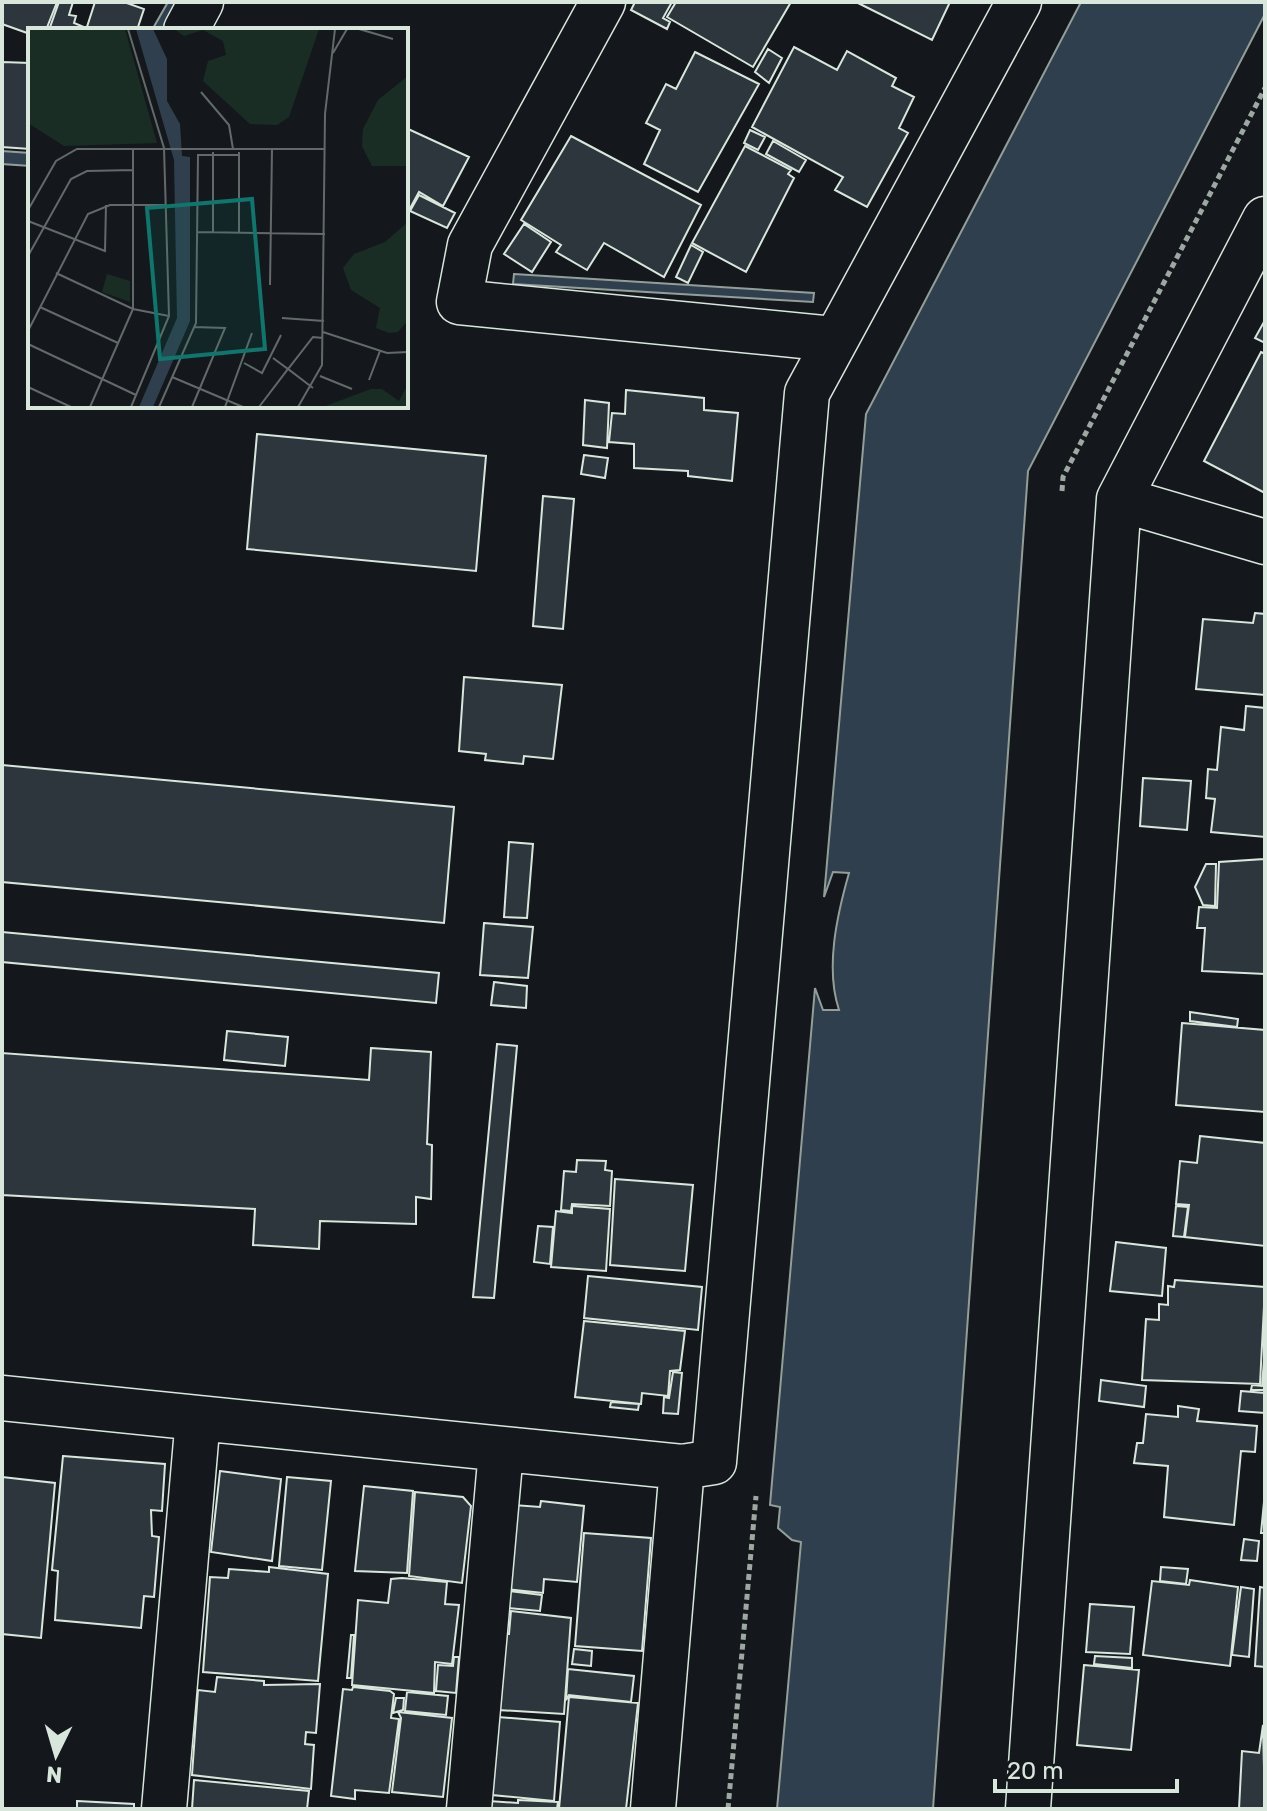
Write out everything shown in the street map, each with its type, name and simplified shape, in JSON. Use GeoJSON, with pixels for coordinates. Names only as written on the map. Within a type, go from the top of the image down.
{"type":"FeatureCollection","features":[{"type":"Feature","properties":{"kind":"street"},"geometry":{"type":"LineString","coordinates":[[187,28],[201,2]]}},
{"type":"Feature","properties":{"kind":"street"},"geometry":{"type":"LineString","coordinates":[[603,2],[470,245],[459,302],[833,339]]}},
{"type":"Feature","properties":{"kind":"street"},"geometry":{"type":"LineString","coordinates":[[2,1398],[501,1451],[682,1467],[714,1462],[807,393],[833,339],[1019,2]]}},
{"type":"Feature","properties":{"kind":"street"},"geometry":{"type":"LineString","coordinates":[[1028,1809],[1119,499],[1265,219]]}},
{"type":"Feature","properties":{"kind":"street"},"geometry":{"type":"LineString","coordinates":[[1119,499],[1265,542]]}},
{"type":"Feature","properties":{"kind":"street"},"geometry":{"type":"LineString","coordinates":[[164,1809],[198,1418]]}},
{"type":"Feature","properties":{"kind":"street"},"geometry":{"type":"LineString","coordinates":[[469,1809],[501,1451]]}},
{"type":"Feature","properties":{"kind":"street"},"geometry":{"type":"LineString","coordinates":[[653,1809],[682,1467]]}},
{"type":"Feature","properties":{"kind":"path"},"geometry":{"type":"LineString","coordinates":[[728,1809],[757,1494]]}},
{"type":"Feature","properties":{"kind":"water"},"geometry":{"type":"Polygon","coordinates":[[[168,2],[181,2],[168,28],[153,28],[168,2]]]}},
{"type":"Feature","properties":{"kind":"water"},"geometry":{"type":"Polygon","coordinates":[[[1081,2],[1265,2],[1265,14],[1028,471],[933,1809],[777,1809],[801,1542],[792,1540],[778,1528],[780,1507],[770,1505],[815,988],[823,1010],[839,1010],[833,977],[834,942],[849,873],[833,872],[824,897],[866,414],[1081,2]]]}},
{"type":"Feature","properties":{"kind":"water"},"geometry":{"type":"Polygon","coordinates":[[[2,151],[28,153],[28,166],[2,164],[2,151]]]}},
{"type":"Feature","properties":{"kind":"water"},"geometry":{"type":"Polygon","coordinates":[[[514,274],[814,293],[813,302],[513,284],[514,274]]]}},
{"type":"Feature","properties":{"kind":"building"},"geometry":{"type":"Polygon","coordinates":[[[2,2],[57,2],[47,28],[28,28],[28,33],[2,24],[2,2]]]}},
{"type":"Feature","properties":{"kind":"building"},"geometry":{"type":"Polygon","coordinates":[[[59,2],[73,2],[69,15],[76,16],[74,23],[84,28],[50,28],[59,2]]]}},
{"type":"Feature","properties":{"kind":"building"},"geometry":{"type":"Polygon","coordinates":[[[95,2],[124,2],[144,9],[138,28],[87,28],[95,2]]]}},
{"type":"Feature","properties":{"kind":"building"},"geometry":{"type":"Polygon","coordinates":[[[635,2],[672,2],[663,18],[670,22],[667,29],[631,10],[635,2]]]}},
{"type":"Feature","properties":{"kind":"building"},"geometry":{"type":"Polygon","coordinates":[[[676,2],[791,2],[753,67],[667,17],[676,2]]]}},
{"type":"Feature","properties":{"kind":"building"},"geometry":{"type":"Polygon","coordinates":[[[856,2],[950,2],[932,40],[856,2]]]}},
{"type":"Feature","properties":{"kind":"building"},"geometry":{"type":"Polygon","coordinates":[[[794,47],[837,70],[847,51],[896,78],[892,86],[914,97],[899,128],[908,133],[867,207],[835,190],[843,177],[752,127],[794,47]]]}},
{"type":"Feature","properties":{"kind":"building"},"geometry":{"type":"Polygon","coordinates":[[[768,49],[782,58],[769,83],[755,72],[768,49]]]}},
{"type":"Feature","properties":{"kind":"building"},"geometry":{"type":"Polygon","coordinates":[[[695,52],[759,84],[698,192],[644,164],[660,130],[646,123],[666,84],[676,89],[695,52]]]}},
{"type":"Feature","properties":{"kind":"building"},"geometry":{"type":"Polygon","coordinates":[[[2,62],[28,63],[28,149],[2,147],[2,62]]]}},
{"type":"Feature","properties":{"kind":"building"},"geometry":{"type":"Polygon","coordinates":[[[408,129],[469,157],[443,206],[419,192],[408,212],[408,129]]]}},
{"type":"Feature","properties":{"kind":"building"},"geometry":{"type":"Polygon","coordinates":[[[750,130],[765,137],[758,150],[744,143],[750,130]]]}},
{"type":"Feature","properties":{"kind":"building"},"geometry":{"type":"Polygon","coordinates":[[[571,136],[701,205],[664,277],[604,243],[587,270],[556,252],[561,245],[521,220],[571,136]]]}},
{"type":"Feature","properties":{"kind":"building"},"geometry":{"type":"Polygon","coordinates":[[[773,141],[806,160],[799,172],[766,154],[773,141]]]}},
{"type":"Feature","properties":{"kind":"building"},"geometry":{"type":"Polygon","coordinates":[[[745,146],[791,170],[788,174],[794,178],[746,272],[692,243],[745,146]]]}},
{"type":"Feature","properties":{"kind":"building"},"geometry":{"type":"Polygon","coordinates":[[[419,195],[455,213],[447,228],[410,211],[419,195]]]}},
{"type":"Feature","properties":{"kind":"building"},"geometry":{"type":"Polygon","coordinates":[[[524,224],[551,242],[532,272],[504,254],[524,224]]]}},
{"type":"Feature","properties":{"kind":"building"},"geometry":{"type":"Polygon","coordinates":[[[691,245],[703,252],[688,283],[676,277],[691,245]]]}},
{"type":"Feature","properties":{"kind":"building"},"geometry":{"type":"Polygon","coordinates":[[[1265,320],[1265,343],[1255,338],[1265,320]]]}},
{"type":"Feature","properties":{"kind":"building"},"geometry":{"type":"Polygon","coordinates":[[[1261,352],[1265,354],[1265,493],[1204,461],[1261,352]]]}},
{"type":"Feature","properties":{"kind":"building"},"geometry":{"type":"Polygon","coordinates":[[[626,390],[704,398],[704,410],[738,413],[732,481],[688,476],[688,471],[634,468],[634,444],[609,442],[612,413],[625,414],[626,390]]]}},
{"type":"Feature","properties":{"kind":"building"},"geometry":{"type":"Polygon","coordinates":[[[585,400],[609,403],[607,448],[583,445],[585,400]]]}},
{"type":"Feature","properties":{"kind":"building"},"geometry":{"type":"Polygon","coordinates":[[[257,434],[486,456],[476,571],[247,549],[257,434]]]}},
{"type":"Feature","properties":{"kind":"building"},"geometry":{"type":"Polygon","coordinates":[[[584,455],[608,458],[605,478],[581,474],[584,455]]]}},
{"type":"Feature","properties":{"kind":"building"},"geometry":{"type":"Polygon","coordinates":[[[543,496],[574,499],[563,629],[533,626],[543,496]]]}},
{"type":"Feature","properties":{"kind":"building"},"geometry":{"type":"Polygon","coordinates":[[[1255,613],[1265,614],[1265,695],[1196,689],[1203,619],[1253,623],[1255,613]]]}},
{"type":"Feature","properties":{"kind":"building"},"geometry":{"type":"Polygon","coordinates":[[[464,677],[562,685],[553,759],[524,756],[523,764],[485,760],[486,754],[459,751],[464,677]]]}},
{"type":"Feature","properties":{"kind":"building"},"geometry":{"type":"Polygon","coordinates":[[[1246,706],[1265,708],[1265,837],[1211,832],[1215,799],[1206,798],[1208,769],[1217,770],[1221,727],[1244,730],[1246,706]]]}},
{"type":"Feature","properties":{"kind":"building"},"geometry":{"type":"Polygon","coordinates":[[[2,765],[454,807],[444,923],[2,882],[2,765]]]}},
{"type":"Feature","properties":{"kind":"building"},"geometry":{"type":"Polygon","coordinates":[[[1143,778],[1191,781],[1187,830],[1140,826],[1143,778]]]}},
{"type":"Feature","properties":{"kind":"building"},"geometry":{"type":"Polygon","coordinates":[[[509,842],[533,844],[527,918],[504,917],[509,842]]]}},
{"type":"Feature","properties":{"kind":"building"},"geometry":{"type":"Polygon","coordinates":[[[1264,842],[1265,974],[1202,971],[1205,928],[1197,928],[1199,907],[1217,908],[1219,862],[1264,859],[1264,842]]]}},
{"type":"Feature","properties":{"kind":"building"},"geometry":{"type":"Polygon","coordinates":[[[1206,864],[1216,864],[1215,906],[1203,905],[1195,887],[1206,864]]]}},
{"type":"Feature","properties":{"kind":"building"},"geometry":{"type":"Polygon","coordinates":[[[484,923],[533,927],[528,978],[480,975],[484,923]]]}},
{"type":"Feature","properties":{"kind":"building"},"geometry":{"type":"Polygon","coordinates":[[[2,932],[439,973],[436,1003],[2,962],[2,932]]]}},
{"type":"Feature","properties":{"kind":"building"},"geometry":{"type":"Polygon","coordinates":[[[494,982],[527,986],[526,1008],[491,1005],[494,982]]]}},
{"type":"Feature","properties":{"kind":"building"},"geometry":{"type":"Polygon","coordinates":[[[1190,1012],[1238,1019],[1237,1027],[1190,1021],[1190,1012]]]}},
{"type":"Feature","properties":{"kind":"building"},"geometry":{"type":"Polygon","coordinates":[[[1182,1023],[1265,1030],[1265,1112],[1176,1105],[1182,1023]]]}},
{"type":"Feature","properties":{"kind":"building"},"geometry":{"type":"Polygon","coordinates":[[[227,1031],[288,1037],[285,1066],[224,1060],[227,1031]]]}},
{"type":"Feature","properties":{"kind":"building"},"geometry":{"type":"Polygon","coordinates":[[[497,1044],[517,1046],[494,1298],[473,1297],[497,1044]]]}},
{"type":"Feature","properties":{"kind":"building"},"geometry":{"type":"Polygon","coordinates":[[[371,1048],[431,1052],[427,1144],[432,1145],[431,1199],[416,1197],[416,1224],[320,1221],[319,1249],[253,1245],[255,1209],[2,1195],[2,1053],[369,1080],[371,1048]]]}},
{"type":"Feature","properties":{"kind":"building"},"geometry":{"type":"Polygon","coordinates":[[[1200,1136],[1265,1143],[1265,1246],[1185,1237],[1189,1205],[1176,1204],[1180,1161],[1197,1163],[1200,1136]]]}},
{"type":"Feature","properties":{"kind":"building"},"geometry":{"type":"Polygon","coordinates":[[[577,1160],[606,1161],[605,1170],[612,1171],[610,1206],[572,1204],[571,1211],[561,1210],[564,1171],[576,1172],[577,1160]]]}},
{"type":"Feature","properties":{"kind":"building"},"geometry":{"type":"Polygon","coordinates":[[[615,1179],[693,1185],[685,1271],[610,1265],[615,1179]]]}},
{"type":"Feature","properties":{"kind":"building"},"geometry":{"type":"Polygon","coordinates":[[[572,1206],[610,1209],[606,1271],[551,1267],[556,1211],[572,1213],[572,1206]]]}},
{"type":"Feature","properties":{"kind":"building"},"geometry":{"type":"Polygon","coordinates":[[[1176,1206],[1188,1207],[1184,1237],[1173,1236],[1176,1206]]]}},
{"type":"Feature","properties":{"kind":"building"},"geometry":{"type":"Polygon","coordinates":[[[538,1226],[553,1227],[550,1264],[534,1262],[538,1226]]]}},
{"type":"Feature","properties":{"kind":"building"},"geometry":{"type":"Polygon","coordinates":[[[1116,1242],[1166,1248],[1162,1296],[1110,1291],[1116,1242]]]}},
{"type":"Feature","properties":{"kind":"building"},"geometry":{"type":"Polygon","coordinates":[[[588,1276],[702,1287],[698,1330],[584,1318],[588,1276]]]}},
{"type":"Feature","properties":{"kind":"building"},"geometry":{"type":"Polygon","coordinates":[[[1175,1280],[1265,1287],[1260,1384],[1142,1380],[1146,1319],[1159,1320],[1159,1304],[1168,1305],[1168,1286],[1174,1287],[1175,1280]]]}},
{"type":"Feature","properties":{"kind":"building"},"geometry":{"type":"Polygon","coordinates":[[[584,1321],[685,1331],[680,1370],[670,1371],[668,1396],[642,1393],[641,1404],[575,1397],[584,1321]]]}},
{"type":"Feature","properties":{"kind":"building"},"geometry":{"type":"Polygon","coordinates":[[[1264,1360],[1265,1390],[1251,1390],[1252,1385],[1262,1386],[1264,1360]]]}},
{"type":"Feature","properties":{"kind":"building"},"geometry":{"type":"Polygon","coordinates":[[[673,1372],[682,1373],[678,1414],[663,1413],[664,1397],[669,1398],[673,1372]]]}},
{"type":"Feature","properties":{"kind":"building"},"geometry":{"type":"Polygon","coordinates":[[[1101,1380],[1146,1386],[1144,1407],[1099,1401],[1101,1380]]]}},
{"type":"Feature","properties":{"kind":"building"},"geometry":{"type":"Polygon","coordinates":[[[1241,1391],[1265,1393],[1265,1413],[1239,1411],[1241,1391]]]}},
{"type":"Feature","properties":{"kind":"building"},"geometry":{"type":"Polygon","coordinates":[[[611,1402],[639,1404],[638,1410],[610,1407],[611,1402]]]}},
{"type":"Feature","properties":{"kind":"building"},"geometry":{"type":"Polygon","coordinates":[[[1178,1406],[1199,1409],[1197,1421],[1257,1426],[1255,1452],[1241,1451],[1234,1525],[1164,1517],[1168,1466],[1134,1463],[1137,1443],[1143,1443],[1146,1414],[1178,1417],[1178,1406]]]}},
{"type":"Feature","properties":{"kind":"building"},"geometry":{"type":"Polygon","coordinates":[[[63,1456],[165,1464],[162,1511],[151,1510],[152,1536],[159,1537],[154,1597],[144,1596],[141,1628],[55,1620],[58,1571],[52,1570],[63,1456]]]}},
{"type":"Feature","properties":{"kind":"building"},"geometry":{"type":"Polygon","coordinates":[[[220,1471],[281,1479],[272,1561],[211,1552],[220,1471]]]}},
{"type":"Feature","properties":{"kind":"building"},"geometry":{"type":"Polygon","coordinates":[[[2,1477],[55,1483],[41,1638],[2,1634],[2,1477]]]}},
{"type":"Feature","properties":{"kind":"building"},"geometry":{"type":"Polygon","coordinates":[[[287,1477],[331,1481],[322,1570],[279,1566],[287,1477]]]}},
{"type":"Feature","properties":{"kind":"building"},"geometry":{"type":"Polygon","coordinates":[[[364,1486],[413,1491],[407,1573],[355,1571],[364,1486]]]}},
{"type":"Feature","properties":{"kind":"building"},"geometry":{"type":"Polygon","coordinates":[[[415,1492],[463,1497],[471,1506],[462,1583],[409,1576],[415,1492]]]}},
{"type":"Feature","properties":{"kind":"building"},"geometry":{"type":"Polygon","coordinates":[[[541,1501],[584,1506],[577,1582],[544,1579],[543,1593],[506,1589],[514,1505],[540,1507],[541,1501]]]}},
{"type":"Feature","properties":{"kind":"building"},"geometry":{"type":"Polygon","coordinates":[[[1264,1502],[1265,1533],[1261,1533],[1264,1502]]]}},
{"type":"Feature","properties":{"kind":"building"},"geometry":{"type":"Polygon","coordinates":[[[584,1533],[651,1538],[642,1651],[575,1646],[584,1533]]]}},
{"type":"Feature","properties":{"kind":"building"},"geometry":{"type":"Polygon","coordinates":[[[1244,1539],[1259,1541],[1257,1561],[1241,1560],[1244,1539]]]}},
{"type":"Feature","properties":{"kind":"building"},"geometry":{"type":"Polygon","coordinates":[[[269,1567],[328,1574],[318,1681],[203,1672],[210,1577],[228,1578],[229,1569],[269,1572],[269,1567]]]}},
{"type":"Feature","properties":{"kind":"building"},"geometry":{"type":"Polygon","coordinates":[[[1161,1567],[1188,1569],[1186,1584],[1160,1581],[1161,1567]]]}},
{"type":"Feature","properties":{"kind":"building"},"geometry":{"type":"Polygon","coordinates":[[[391,1579],[447,1582],[445,1604],[459,1605],[452,1664],[435,1662],[434,1693],[352,1685],[358,1600],[388,1603],[391,1579]]]}},
{"type":"Feature","properties":{"kind":"building"},"geometry":{"type":"Polygon","coordinates":[[[1190,1580],[1238,1587],[1230,1666],[1143,1655],[1152,1581],[1189,1585],[1190,1580]]]}},
{"type":"Feature","properties":{"kind":"building"},"geometry":{"type":"Polygon","coordinates":[[[1241,1587],[1254,1589],[1249,1657],[1232,1655],[1241,1587]]]}},
{"type":"Feature","properties":{"kind":"building"},"geometry":{"type":"Polygon","coordinates":[[[1260,1587],[1265,1588],[1265,1667],[1255,1666],[1260,1587]]]}},
{"type":"Feature","properties":{"kind":"building"},"geometry":{"type":"Polygon","coordinates":[[[509,1591],[542,1595],[540,1611],[507,1608],[509,1591]]]}},
{"type":"Feature","properties":{"kind":"building"},"geometry":{"type":"Polygon","coordinates":[[[1090,1604],[1134,1607],[1130,1654],[1086,1652],[1090,1604]]]}},
{"type":"Feature","properties":{"kind":"building"},"geometry":{"type":"Polygon","coordinates":[[[511,1611],[571,1618],[564,1714],[498,1710],[504,1634],[509,1634],[511,1611]]]}},
{"type":"Feature","properties":{"kind":"building"},"geometry":{"type":"Polygon","coordinates":[[[351,1635],[354,1635],[351,1678],[347,1678],[351,1635]]]}},
{"type":"Feature","properties":{"kind":"building"},"geometry":{"type":"Polygon","coordinates":[[[574,1649],[592,1651],[591,1666],[572,1664],[574,1649]]]}},
{"type":"Feature","properties":{"kind":"building"},"geometry":{"type":"Polygon","coordinates":[[[1095,1656],[1132,1658],[1132,1668],[1094,1664],[1095,1656]]]}},
{"type":"Feature","properties":{"kind":"building"},"geometry":{"type":"Polygon","coordinates":[[[454,1657],[459,1657],[456,1693],[436,1691],[438,1665],[453,1666],[454,1657]]]}},
{"type":"Feature","properties":{"kind":"building"},"geometry":{"type":"Polygon","coordinates":[[[1084,1665],[1139,1670],[1131,1750],[1077,1745],[1084,1665]]]}},
{"type":"Feature","properties":{"kind":"building"},"geometry":{"type":"Polygon","coordinates":[[[568,1669],[634,1676],[631,1702],[569,1695],[566,1700],[568,1669]]]}},
{"type":"Feature","properties":{"kind":"building"},"geometry":{"type":"Polygon","coordinates":[[[217,1677],[264,1681],[264,1685],[320,1684],[316,1733],[306,1732],[305,1744],[314,1745],[311,1789],[192,1775],[198,1690],[215,1692],[217,1677]]]}},
{"type":"Feature","properties":{"kind":"building"},"geometry":{"type":"Polygon","coordinates":[[[353,1687],[390,1691],[394,1694],[391,1718],[399,1719],[389,1793],[355,1790],[355,1799],[331,1796],[343,1689],[352,1690],[353,1687]]]}},
{"type":"Feature","properties":{"kind":"building"},"geometry":{"type":"Polygon","coordinates":[[[407,1692],[448,1696],[446,1715],[405,1711],[407,1692]]]}},
{"type":"Feature","properties":{"kind":"building"},"geometry":{"type":"Polygon","coordinates":[[[569,1697],[638,1703],[626,1809],[559,1809],[569,1697]]]}},
{"type":"Feature","properties":{"kind":"building"},"geometry":{"type":"Polygon","coordinates":[[[396,1698],[404,1698],[403,1710],[393,1713],[396,1698]]]}},
{"type":"Feature","properties":{"kind":"building"},"geometry":{"type":"Polygon","coordinates":[[[398,1712],[452,1718],[443,1797],[392,1792],[401,1718],[398,1712]]]}},
{"type":"Feature","properties":{"kind":"building"},"geometry":{"type":"Polygon","coordinates":[[[498,1717],[560,1722],[554,1801],[492,1795],[498,1717]]]}},
{"type":"Feature","properties":{"kind":"building"},"geometry":{"type":"Polygon","coordinates":[[[1263,1725],[1265,1809],[1239,1809],[1242,1751],[1259,1753],[1263,1725]]]}},
{"type":"Feature","properties":{"kind":"building"},"geometry":{"type":"Polygon","coordinates":[[[194,1780],[309,1791],[307,1809],[192,1809],[194,1780]]]}},
{"type":"Feature","properties":{"kind":"building"},"geometry":{"type":"Polygon","coordinates":[[[518,1800],[558,1802],[557,1809],[488,1809],[489,1801],[518,1803],[518,1800]]]}},
{"type":"Feature","properties":{"kind":"building"},"geometry":{"type":"Polygon","coordinates":[[[77,1801],[134,1804],[134,1809],[77,1809],[77,1801]]]}}]}
